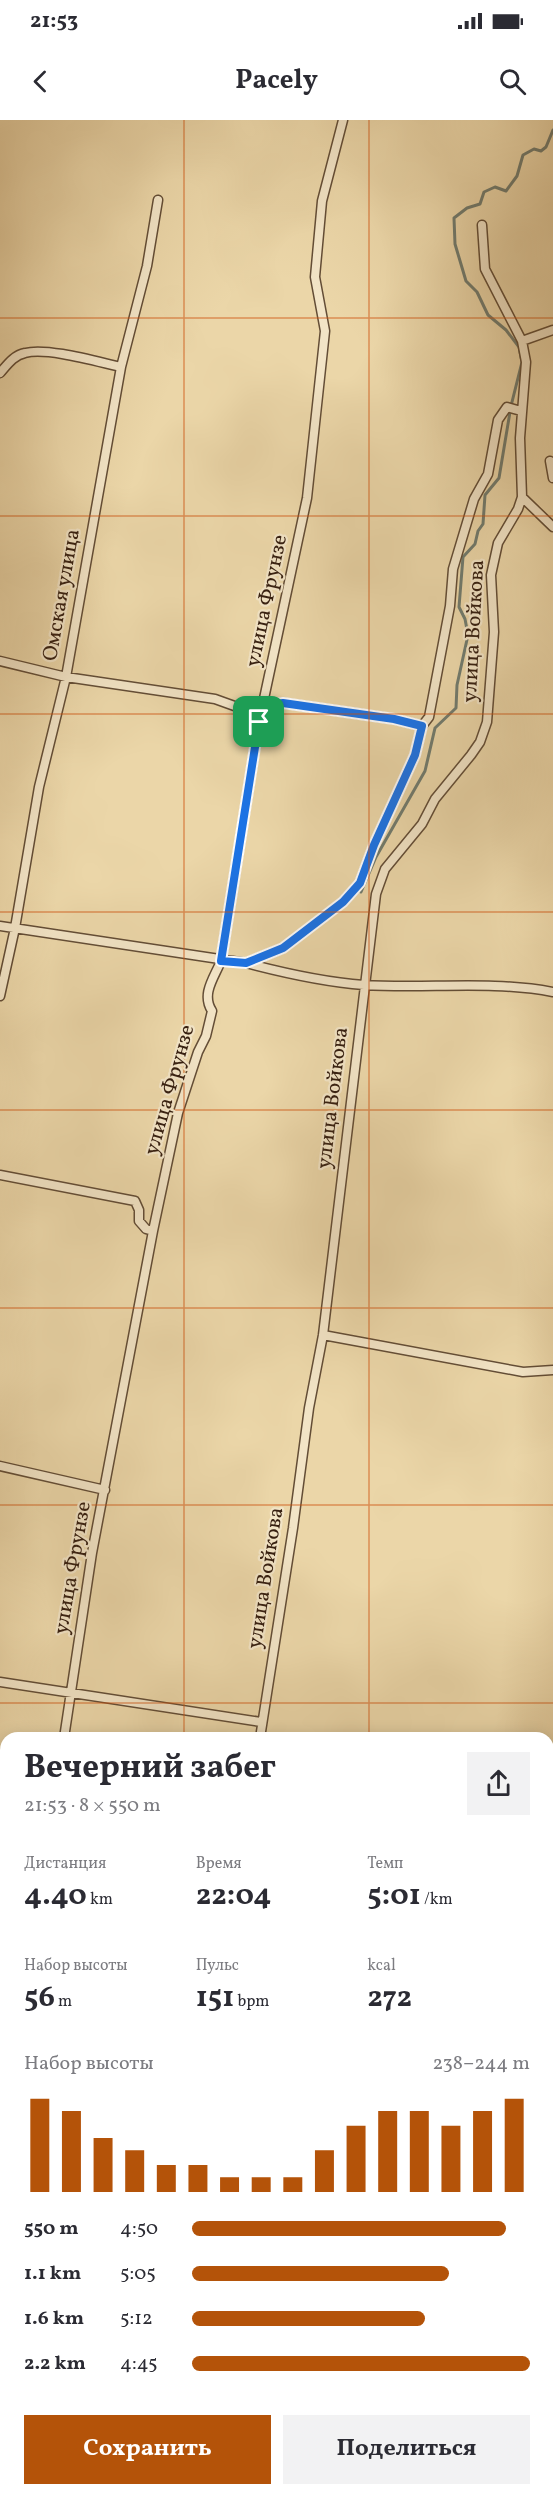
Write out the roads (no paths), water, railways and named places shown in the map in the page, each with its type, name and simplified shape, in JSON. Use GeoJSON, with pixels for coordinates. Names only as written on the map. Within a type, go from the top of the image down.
{"type":"FeatureCollection","features":[{"type":"Feature","properties":{"kind":"street","name":"улица Фрунзе"},"geometry":{"type":"LineString","coordinates":[[65,1732],[92,1553],[153,1231],[178,1113],[198,1052],[206,1036],[212,1011],[206,1002],[207,994],[221,961],[259,722],[307,498],[325,331],[315,277],[322,201],[343,120]]}},
{"type":"Feature","properties":{"kind":"street","name":"Омская улица"},"geometry":{"type":"LineString","coordinates":[[0,996],[15,928],[39,787],[66,677],[122,368],[147,266],[158,200]]}},
{"type":"Feature","properties":{"kind":"street"},"geometry":{"type":"LineString","coordinates":[[482,225],[484,268],[522,341],[526,362],[519,411],[522,497],[553,527]]}},
{"type":"Feature","properties":{"kind":"street"},"geometry":{"type":"LineString","coordinates":[[522,341],[553,330]]}},
{"type":"Feature","properties":{"kind":"street"},"geometry":{"type":"LineString","coordinates":[[0,373],[10,360],[25,352],[82,358],[122,368]]}},
{"type":"Feature","properties":{"kind":"street","name":"улица Войкова"},"geometry":{"type":"LineString","coordinates":[[246,963],[283,948],[343,902],[360,883],[374,845],[415,755],[422,726],[429,717],[450,606],[453,569],[474,499],[488,474],[498,420],[507,407],[519,411]]}},
{"type":"Feature","properties":{"kind":"street"},"geometry":{"type":"LineString","coordinates":[[550,461],[553,478]]}},
{"type":"Feature","properties":{"kind":"street","name":"улица Войкова"},"geometry":{"type":"LineString","coordinates":[[260,1732],[293,1528],[309,1408],[323,1335],[376,894],[386,869],[422,824],[435,799],[480,742],[487,722],[494,632],[491,575],[498,543],[518,509],[522,497]]}},
{"type":"Feature","properties":{"kind":"street"},"geometry":{"type":"LineString","coordinates":[[0,661],[66,677],[215,699],[240,708],[259,722]]}},
{"type":"Feature","properties":{"kind":"street"},"geometry":{"type":"LineString","coordinates":[[263,706],[283,703],[394,719],[422,726]]}},
{"type":"Feature","properties":{"kind":"street"},"geometry":{"type":"LineString","coordinates":[[0,926],[246,963],[277,971],[364,985],[490,984],[553,992]]}},
{"type":"Feature","properties":{"kind":"street"},"geometry":{"type":"LineString","coordinates":[[0,1175],[135,1201],[139,1210],[139,1221],[153,1231]]}},
{"type":"Feature","properties":{"kind":"street"},"geometry":{"type":"LineString","coordinates":[[323,1335],[523,1372],[553,1370]]}},
{"type":"Feature","properties":{"kind":"street"},"geometry":{"type":"LineString","coordinates":[[0,1466],[105,1490]]}},
{"type":"Feature","properties":{"kind":"street"},"geometry":{"type":"LineString","coordinates":[[0,1682],[261,1722]]}},
{"type":"Feature","properties":{"kind":"waterway"},"geometry":{"type":"LineString","coordinates":[[361,892],[376,857],[425,771],[435,728],[456,708],[457,685],[468,635],[465,619],[459,607],[463,557],[475,544],[478,531],[483,524],[485,495],[499,478],[511,406],[522,362],[519,347],[506,330],[488,315],[477,292],[466,281],[455,244],[454,218],[467,208],[480,204],[484,192],[495,187],[506,191],[517,176],[523,155],[534,149],[541,151],[546,147],[553,130]]}}]}
